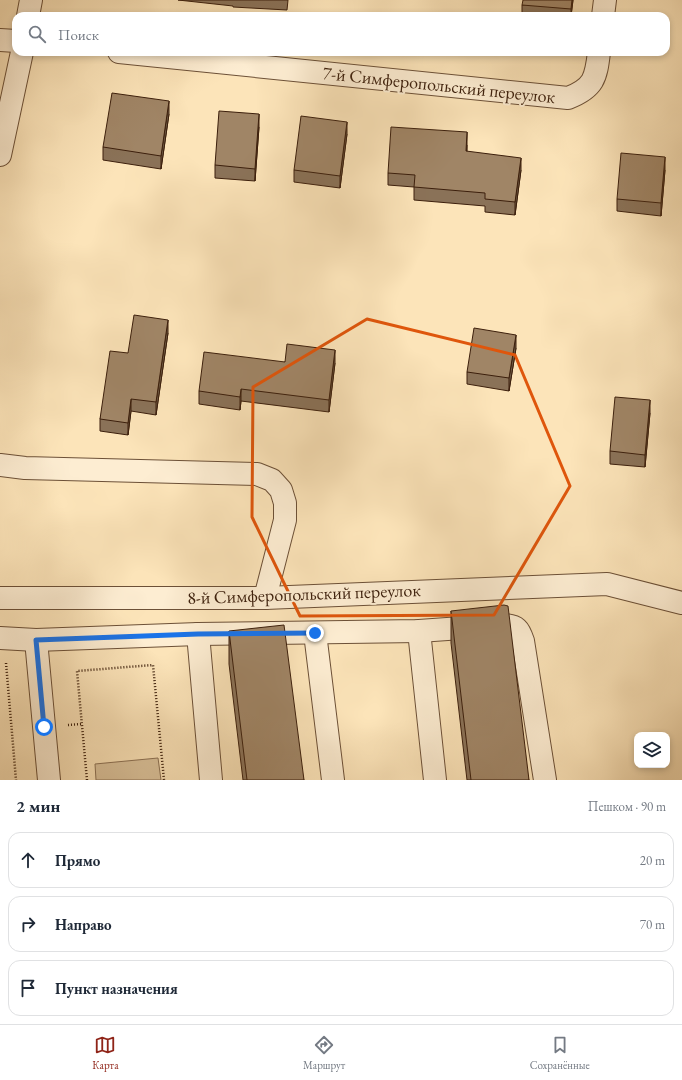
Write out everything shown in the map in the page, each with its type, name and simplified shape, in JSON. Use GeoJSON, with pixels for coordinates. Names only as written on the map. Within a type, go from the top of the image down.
{"type":"FeatureCollection","features":[{"type":"Feature","properties":{"kind":"street"},"geometry":{"type":"LineString","coordinates":[[29,12],[31,0]]}},
{"type":"Feature","properties":{"kind":"street"},"geometry":{"type":"LineString","coordinates":[[603,12],[604,0]]}},
{"type":"Feature","properties":{"kind":"street"},"geometry":{"type":"LineString","coordinates":[[0,40],[12,41]]}},
{"type":"Feature","properties":{"kind":"street"},"geometry":{"type":"LineString","coordinates":[[0,155],[21,56]]}},
{"type":"Feature","properties":{"kind":"street","name":"7-й Симферопольский переулок"},"geometry":{"type":"LineString","coordinates":[[158,56],[568,98],[581,93],[591,84],[597,72],[599,56]]}},
{"type":"Feature","properties":{"kind":"street"},"geometry":{"type":"LineString","coordinates":[[0,465],[25,468],[257,474],[272,480],[281,490],[285,502],[285,520],[265,598]]}},
{"type":"Feature","properties":{"kind":"street","name":"8-й Симферопольский переулок"},"geometry":{"type":"LineString","coordinates":[[0,598],[265,598],[607,584],[682,603]]}},
{"type":"Feature","properties":{"kind":"street"},"geometry":{"type":"LineString","coordinates":[[0,638],[36,640],[198,634],[419,631],[504,625],[512,626],[520,630],[523,641],[545,780]]}},
{"type":"Feature","properties":{"kind":"street"},"geometry":{"type":"LineString","coordinates":[[419,631],[435,780]]}},
{"type":"Feature","properties":{"kind":"street"},"geometry":{"type":"LineString","coordinates":[[315,633],[333,780]]}},
{"type":"Feature","properties":{"kind":"street"},"geometry":{"type":"LineString","coordinates":[[198,634],[211,780]]}},
{"type":"Feature","properties":{"kind":"street"},"geometry":{"type":"LineString","coordinates":[[36,640],[49,780]]}},
{"type":"Feature","properties":{"kind":"path"},"geometry":{"type":"LineString","coordinates":[[5,661],[16,780]]}},
{"type":"Feature","properties":{"kind":"path"},"geometry":{"type":"LineString","coordinates":[[87,780],[77,671],[153,665],[164,780]]}},
{"type":"Feature","properties":{"kind":"highlighted area"},"geometry":{"type":"Polygon","coordinates":[[[367,319],[515,355],[570,486],[494,615],[300,616],[252,517],[253,387],[367,319]]]}},
{"type":"Feature","properties":{"kind":"shaded area"},"geometry":{"type":"Polygon","coordinates":[[[158,758],[161,780],[96,780],[95,764],[158,758]]]}},
{"type":"Feature","properties":{"kind":"building"},"geometry":{"type":"Polygon","coordinates":[[[523,0],[572,0],[571,9],[522,5],[523,0]]]}},
{"type":"Feature","properties":{"kind":"building"},"geometry":{"type":"Polygon","coordinates":[[[112,93],[169,101],[161,156],[103,147],[112,93]]]}},
{"type":"Feature","properties":{"kind":"building"},"geometry":{"type":"Polygon","coordinates":[[[219,111],[259,114],[255,169],[215,165],[219,111]]]}},
{"type":"Feature","properties":{"kind":"building"},"geometry":{"type":"Polygon","coordinates":[[[301,116],[347,122],[340,176],[294,170],[301,116]]]}},
{"type":"Feature","properties":{"kind":"building"},"geometry":{"type":"Polygon","coordinates":[[[391,127],[467,132],[466,151],[521,158],[515,202],[485,199],[485,193],[414,187],[415,175],[388,173],[391,127]]]}},
{"type":"Feature","properties":{"kind":"building"},"geometry":{"type":"Polygon","coordinates":[[[621,153],[665,157],[661,203],[617,199],[621,153]]]}},
{"type":"Feature","properties":{"kind":"building"},"geometry":{"type":"Polygon","coordinates":[[[134,315],[168,320],[156,402],[131,399],[128,423],[100,419],[110,351],[128,353],[134,315]]]}},
{"type":"Feature","properties":{"kind":"building"},"geometry":{"type":"Polygon","coordinates":[[[474,328],[516,335],[509,378],[467,372],[474,328]]]}},
{"type":"Feature","properties":{"kind":"building"},"geometry":{"type":"Polygon","coordinates":[[[287,344],[335,350],[329,400],[241,389],[240,397],[199,391],[204,352],[285,362],[287,344]]]}},
{"type":"Feature","properties":{"kind":"building"},"geometry":{"type":"Polygon","coordinates":[[[615,397],[650,400],[645,455],[610,451],[615,397]]]}},
{"type":"Feature","properties":{"kind":"building"},"geometry":{"type":"Polygon","coordinates":[[[504,605],[508,606],[529,780],[471,780],[451,611],[504,605]]]}},
{"type":"Feature","properties":{"kind":"building"},"geometry":{"type":"Polygon","coordinates":[[[284,625],[304,780],[247,780],[229,631],[284,625]]]}},
{"type":"Feature","properties":{"kind":"route"},"geometry":{"type":"LineString","coordinates":[[44,727],[36,640],[198,634],[315,633]]}}]}
